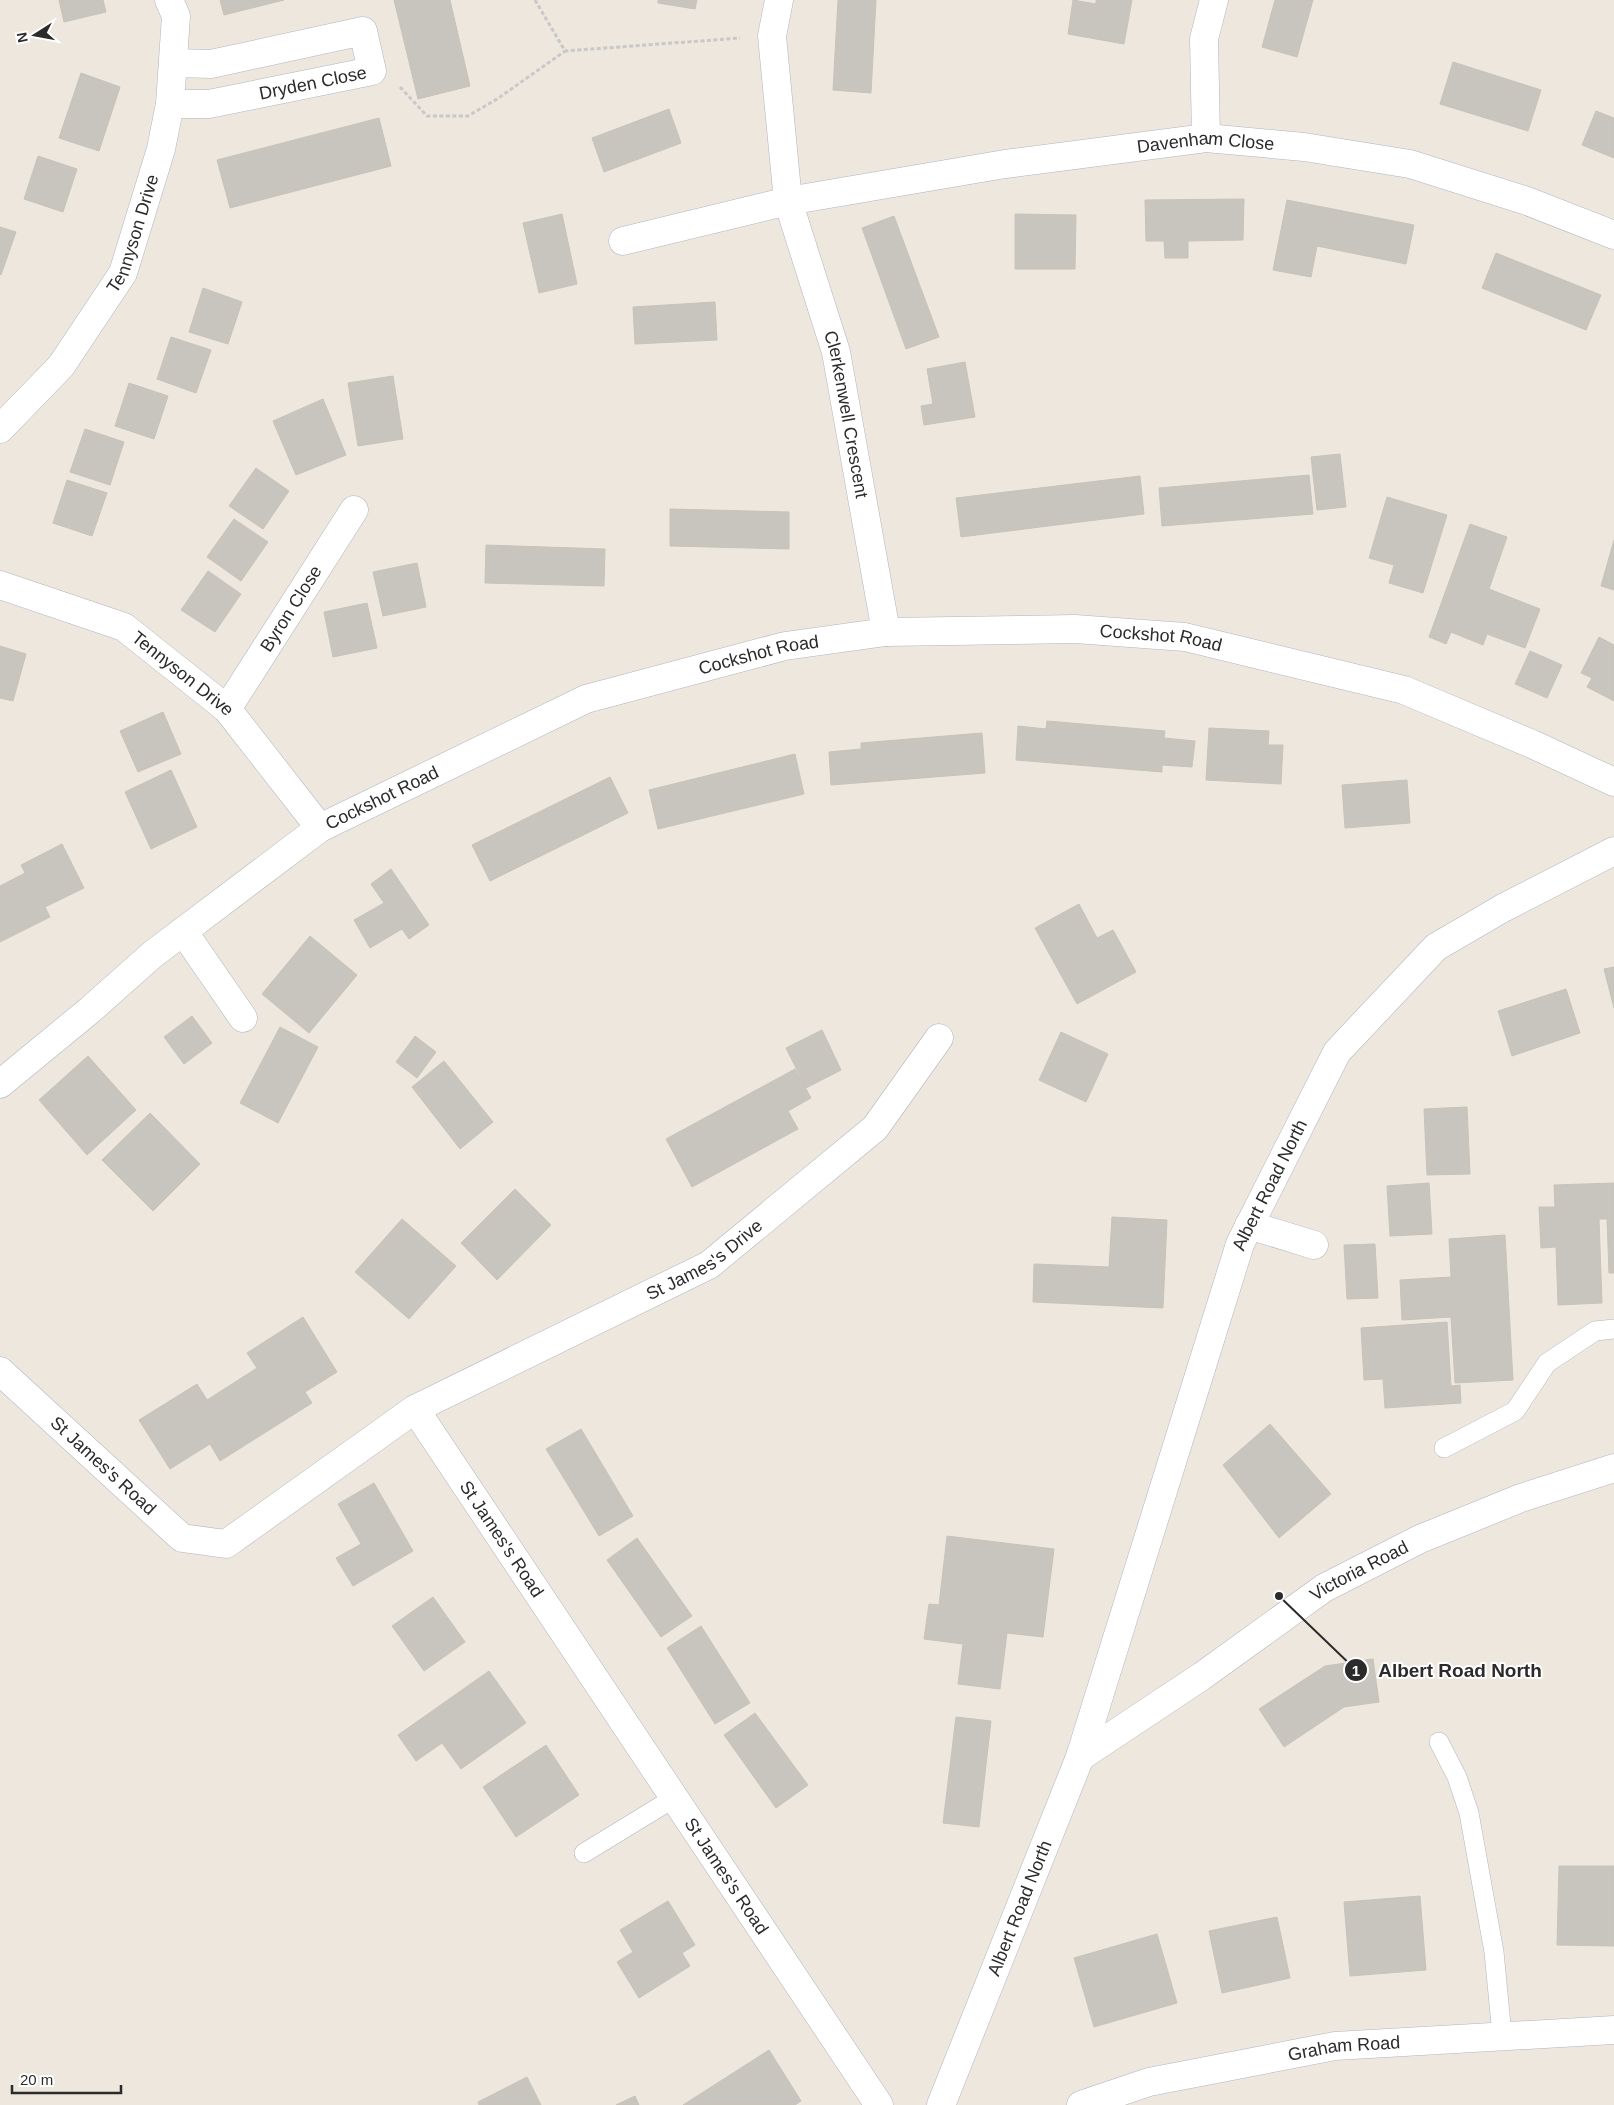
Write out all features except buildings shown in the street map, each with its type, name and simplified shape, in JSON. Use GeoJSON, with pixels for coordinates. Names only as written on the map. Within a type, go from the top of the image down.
{"type":"FeatureCollection","features":[{"type":"Feature","properties":{"kind":"street","name":"Tennyson Drive"},"geometry":{"type":"LineString","coordinates":[[0,429],[62,366],[123,273],[161,149],[170,104],[176,16],[169,0]]}},
{"type":"Feature","properties":{"kind":"street","name":"Clerkenwell Crescent"},"geometry":{"type":"LineString","coordinates":[[779,0],[772,36],[788,201],[836,352],[886,632]]}},
{"type":"Feature","properties":{"kind":"street"},"geometry":{"type":"LineString","coordinates":[[1206,138],[1204,39],[1214,0]]}},
{"type":"Feature","properties":{"kind":"street","name":"Dryden Close"},"geometry":{"type":"LineString","coordinates":[[170,104],[210,104],[372,71],[363,31],[211,64],[173,63]]}},
{"type":"Feature","properties":{"kind":"street","name":"Davenham Close"},"geometry":{"type":"LineString","coordinates":[[788,201],[1005,164],[1206,138],[1304,147],[1410,164],[1527,201],[1614,235]]}},
{"type":"Feature","properties":{"kind":"street"},"geometry":{"type":"LineString","coordinates":[[623,241],[788,201]]}},
{"type":"Feature","properties":{"kind":"street","name":"Byron Close"},"geometry":{"type":"LineString","coordinates":[[227,709],[354,510]]}},
{"type":"Feature","properties":{"kind":"street","name":"Tennyson Drive"},"geometry":{"type":"LineString","coordinates":[[0,585],[124,628],[227,709],[320,828]]}},
{"type":"Feature","properties":{"kind":"street","name":"Cockshot Road"},"geometry":{"type":"LineString","coordinates":[[0,1084],[90,1010],[153,954],[320,828],[586,699],[785,646],[886,632],[1075,628],[1185,637],[1404,690],[1532,744],[1614,782]]}},
{"type":"Feature","properties":{"kind":"street","name":"Albert Road North"},"geometry":{"type":"LineString","coordinates":[[941,2105],[1080,1757],[1240,1244],[1337,1052],[1436,948],[1503,908],[1614,851]]}},
{"type":"Feature","properties":{"kind":"street"},"geometry":{"type":"LineString","coordinates":[[183,931],[243,1018]]}},
{"type":"Feature","properties":{"kind":"street","name":"St James's Drive"},"geometry":{"type":"LineString","coordinates":[[415,1409],[710,1265],[875,1128],[939,1038]]}},
{"type":"Feature","properties":{"kind":"street"},"geometry":{"type":"LineString","coordinates":[[1249,1225],[1314,1245]]}},
{"type":"Feature","properties":{"kind":"street","name":"St James's Road"},"geometry":{"type":"LineString","coordinates":[[0,1371],[182,1538],[226,1544],[415,1409],[879,2105]]}},
{"type":"Feature","properties":{"kind":"street","name":"Victoria Road"},"geometry":{"type":"LineString","coordinates":[[1080,1757],[1202,1676],[1324,1588],[1420,1539],[1521,1498],[1614,1468]]}},
{"type":"Feature","properties":{"kind":"street","name":"Graham Road"},"geometry":{"type":"LineString","coordinates":[[1081,2105],[1149,2082],[1336,2046],[1614,2030]]}},
{"type":"Feature","properties":{"kind":"lane"},"geometry":{"type":"LineString","coordinates":[[1444,1448],[1515,1411],[1547,1363],[1595,1330],[1614,1329]]}},
{"type":"Feature","properties":{"kind":"lane"},"geometry":{"type":"LineString","coordinates":[[1439,1742],[1458,1777],[1469,1813],[1494,1952],[1502,2035]]}},
{"type":"Feature","properties":{"kind":"lane"},"geometry":{"type":"LineString","coordinates":[[584,1853],[674,1798]]}},
{"type":"Feature","properties":{"kind":"path"},"geometry":{"type":"LineString","coordinates":[[535,0],[565,51]]}},
{"type":"Feature","properties":{"kind":"path"},"geometry":{"type":"LineString","coordinates":[[367,50],[375,55],[400,87],[427,116],[468,116],[497,99],[541,66],[565,51],[772,36]]}},
{"type":"Feature","properties":{"kind":"place","name":"Albert Road North"},"geometry":{"type":"Point","coordinates":[1279,1596]}}]}
